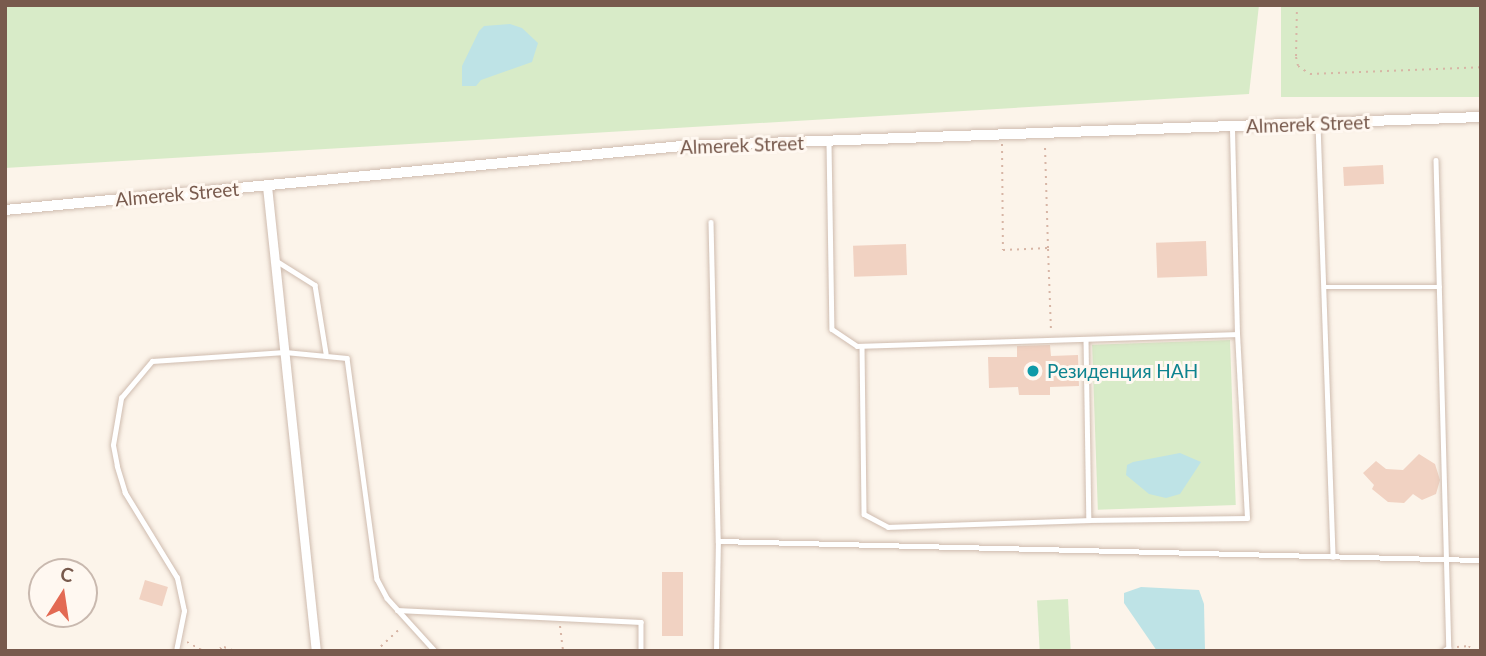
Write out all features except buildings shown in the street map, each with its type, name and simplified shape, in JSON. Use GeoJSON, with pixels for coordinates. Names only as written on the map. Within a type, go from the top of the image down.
{"type":"FeatureCollection","features":[{"type":"Feature","properties":{"kind":"street","name":"Almerek Street"},"geometry":{"type":"LineString","coordinates":[[5,209],[682,146],[829,143],[1481,117]]}},
{"type":"Feature","properties":{"kind":"street"},"geometry":{"type":"LineString","coordinates":[[267,186],[316,651]]}},
{"type":"Feature","properties":{"kind":"lane"},"geometry":{"type":"LineString","coordinates":[[1318,123],[1333,557]]}},
{"type":"Feature","properties":{"kind":"lane"},"geometry":{"type":"LineString","coordinates":[[862,346],[864,514],[888,527],[1247,518],[1237,334],[1232,127]]}},
{"type":"Feature","properties":{"kind":"lane"},"geometry":{"type":"LineString","coordinates":[[829,143],[832,329],[862,346],[1237,334]]}},
{"type":"Feature","properties":{"kind":"lane"},"geometry":{"type":"LineString","coordinates":[[1436,160],[1447,649]]}},
{"type":"Feature","properties":{"kind":"lane"},"geometry":{"type":"LineString","coordinates":[[711,222],[718,541],[716,651]]}},
{"type":"Feature","properties":{"kind":"lane"},"geometry":{"type":"LineString","coordinates":[[275,260],[315,285],[326,354]]}},
{"type":"Feature","properties":{"kind":"lane"},"geometry":{"type":"LineString","coordinates":[[1324,287],[1440,287]]}},
{"type":"Feature","properties":{"kind":"lane"},"geometry":{"type":"LineString","coordinates":[[1086,339],[1089,520]]}},
{"type":"Feature","properties":{"kind":"lane"},"geometry":{"type":"LineString","coordinates":[[176,651],[184,611],[177,578],[125,493],[117,466],[113,445],[121,398],[152,361],[285,352],[341,354],[349,365],[377,579],[397,610],[435,651]]}},
{"type":"Feature","properties":{"kind":"lane"},"geometry":{"type":"LineString","coordinates":[[718,541],[1481,560]]}},
{"type":"Feature","properties":{"kind":"lane"},"geometry":{"type":"LineString","coordinates":[[397,610],[641,622],[641,651]]}},
{"type":"Feature","properties":{"kind":"path"},"geometry":{"type":"LineString","coordinates":[[1297,5],[1296,57],[1298,66],[1310,74],[1481,66]]}},
{"type":"Feature","properties":{"kind":"path"},"geometry":{"type":"LineString","coordinates":[[1045,134],[1052,340]]}},
{"type":"Feature","properties":{"kind":"path"},"geometry":{"type":"LineString","coordinates":[[1002,136],[1003,250],[1048,248]]}},
{"type":"Feature","properties":{"kind":"path"},"geometry":{"type":"LineString","coordinates":[[559,618],[563,651]]}},
{"type":"Feature","properties":{"kind":"path"},"geometry":{"type":"LineString","coordinates":[[376,651],[409,620]]}},
{"type":"Feature","properties":{"kind":"path"},"geometry":{"type":"LineString","coordinates":[[180,638],[203,651]]}},
{"type":"Feature","properties":{"kind":"path"},"geometry":{"type":"LineString","coordinates":[[1447,649],[1469,646],[1472,651]]}},
{"type":"Feature","properties":{"kind":"path"},"geometry":{"type":"LineString","coordinates":[[213,651],[224,647],[235,651]]}},
{"type":"Feature","properties":{"kind":"green space"},"geometry":{"type":"Polygon","coordinates":[[[5,5],[1259,5],[1249,94],[5,168],[5,5]]]}},
{"type":"Feature","properties":{"kind":"green space"},"geometry":{"type":"Polygon","coordinates":[[[1281,5],[1481,5],[1481,97],[1281,97],[1281,5]]]}},
{"type":"Feature","properties":{"kind":"green space"},"geometry":{"type":"Polygon","coordinates":[[[1230,340],[1236,505],[1098,510],[1092,345],[1230,340]]]}},
{"type":"Feature","properties":{"kind":"green space"},"geometry":{"type":"Polygon","coordinates":[[[1068,599],[1071,651],[1040,651],[1037,601],[1068,599]]]}},
{"type":"Feature","properties":{"kind":"water"},"geometry":{"type":"Polygon","coordinates":[[[510,24],[522,28],[538,43],[532,62],[481,80],[476,86],[462,86],[462,66],[479,31],[484,26],[510,24]]]}},
{"type":"Feature","properties":{"kind":"water"},"geometry":{"type":"Polygon","coordinates":[[[1180,453],[1201,462],[1180,494],[1166,498],[1149,494],[1126,475],[1127,465],[1133,462],[1180,453]]]}},
{"type":"Feature","properties":{"kind":"water"},"geometry":{"type":"Polygon","coordinates":[[[1141,587],[1199,590],[1204,604],[1205,651],[1157,651],[1124,603],[1124,593],[1141,587]]]}},
{"type":"Feature","properties":{"kind":"place","name":"Резиденция НАН"},"geometry":{"type":"Point","coordinates":[1033,371]}}]}
